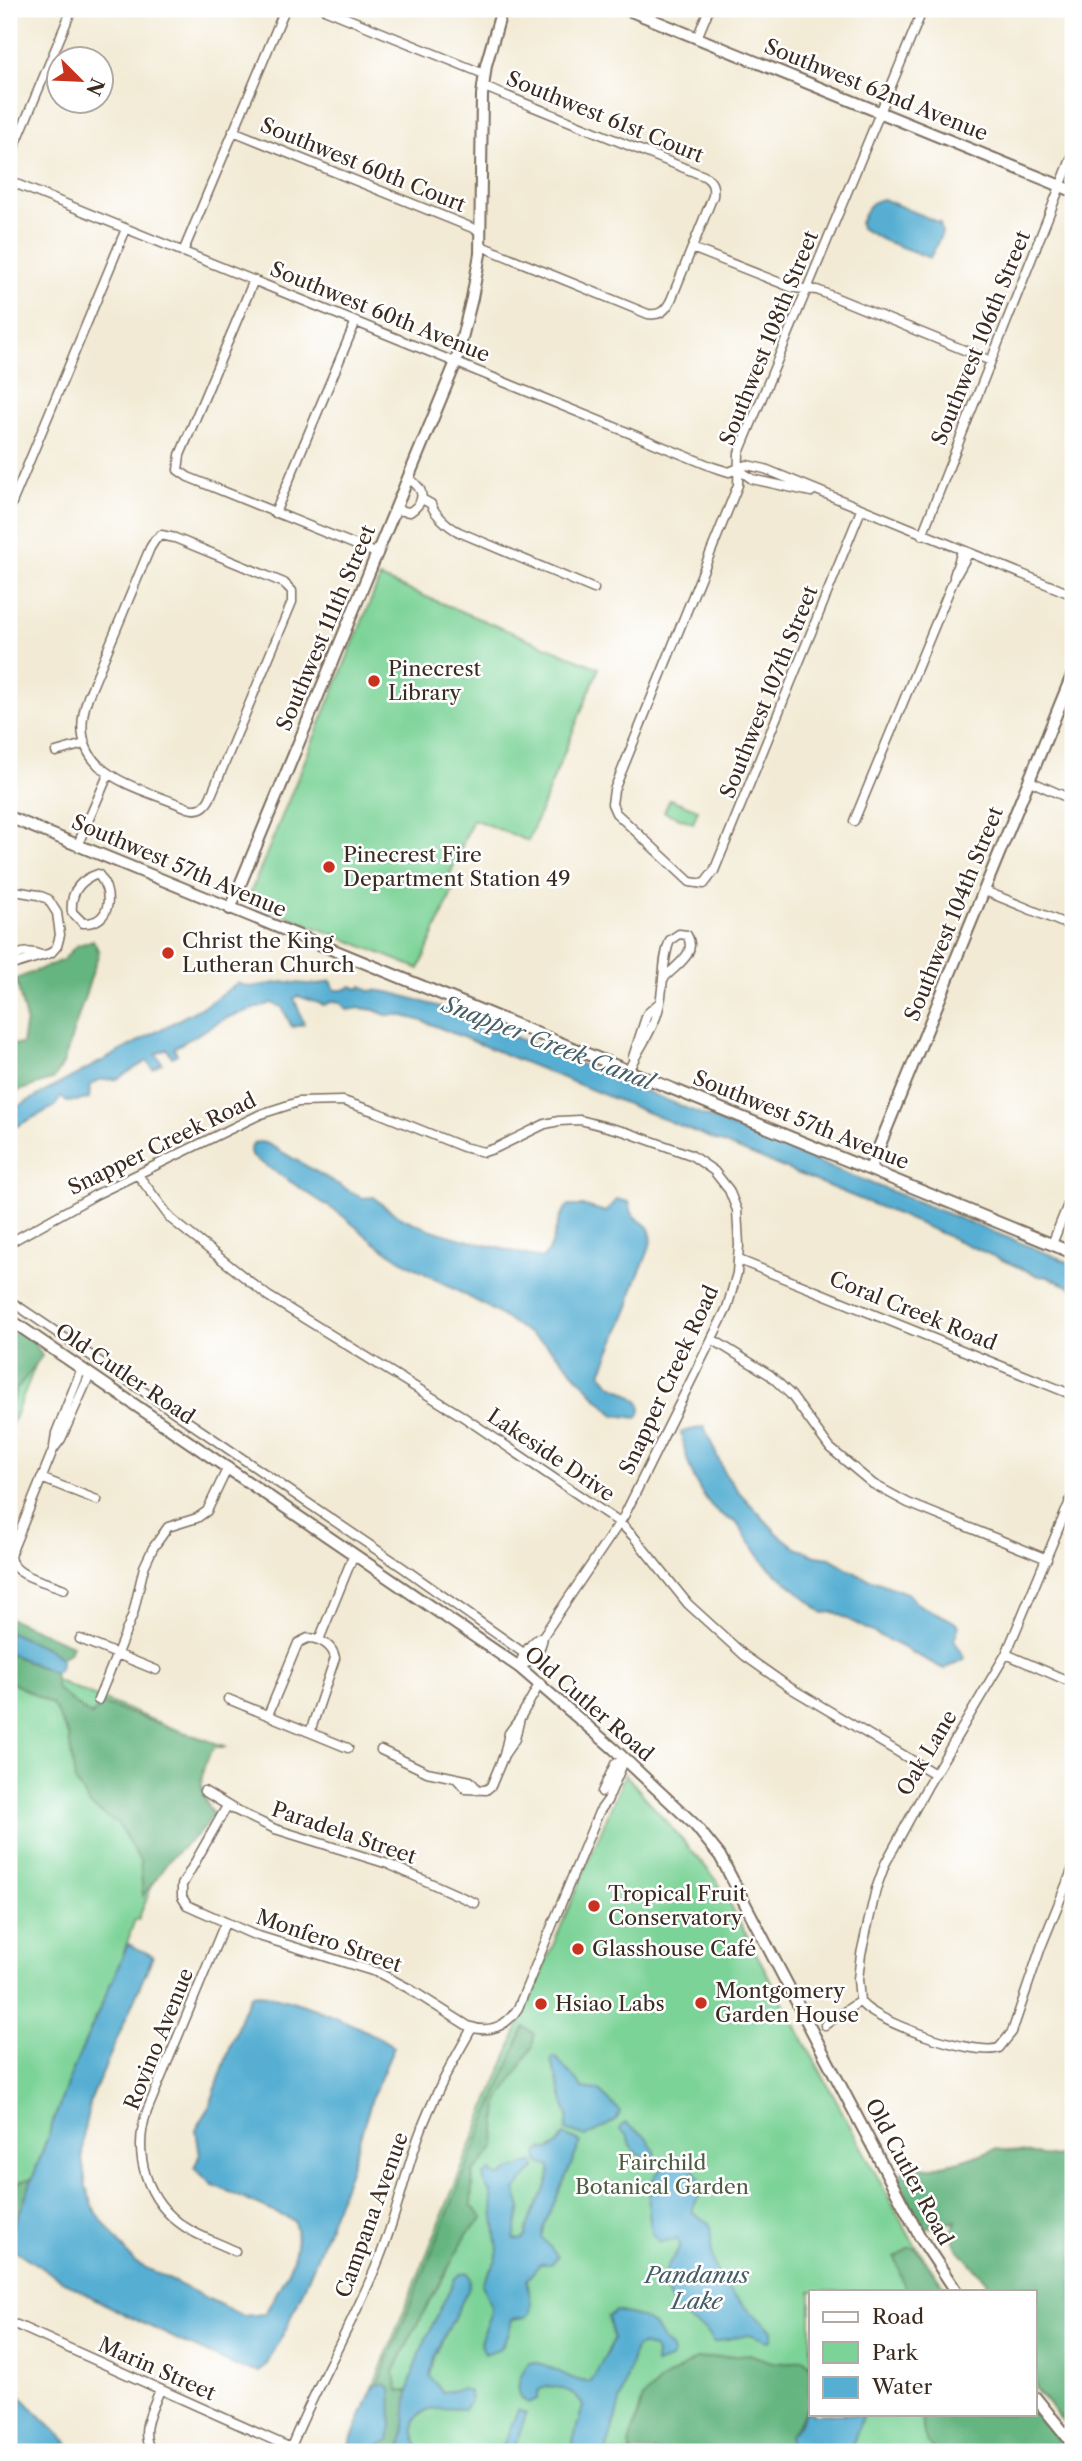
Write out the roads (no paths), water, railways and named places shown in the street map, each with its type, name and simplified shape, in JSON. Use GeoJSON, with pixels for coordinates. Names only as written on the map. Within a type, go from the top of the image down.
{"type":"FeatureCollection","features":[{"type":"Feature","properties":{"kind":"main road","name":"Southwest 111th Street"},"geometry":{"type":"LineString","coordinates":[[230,909],[456,362],[472,298],[481,246],[483,80],[502,9]]}},
{"type":"Feature","properties":{"kind":"main road","name":"Southwest 62nd Avenue"},"geometry":{"type":"LineString","coordinates":[[626,9],[1073,191]]}},
{"type":"Feature","properties":{"kind":"main road","name":"Southwest 104th Street"},"geometry":{"type":"LineString","coordinates":[[870,1169],[1073,673]]}},
{"type":"Feature","properties":{"kind":"main road","name":"Southwest 57th Avenue"},"geometry":{"type":"LineString","coordinates":[[9,817],[230,909],[631,1065],[870,1169],[1073,1252]]}},
{"type":"Feature","properties":{"kind":"main road","name":"Old Cutler Road"},"geometry":{"type":"LineString","coordinates":[[9,1319],[519,1667],[625,1759],[695,1825],[715,1848],[920,2236],[955,2290]]}},
{"type":"Feature","properties":{"kind":"main road"},"geometry":{"type":"LineString","coordinates":[[1036,2398],[1073,2444]]}},
{"type":"Feature","properties":{"kind":"street"},"geometry":{"type":"LineString","coordinates":[[9,160],[72,9]]}},
{"type":"Feature","properties":{"kind":"street"},"geometry":{"type":"LineString","coordinates":[[183,252],[285,9]]}},
{"type":"Feature","properties":{"kind":"street","name":"Southwest 61st Court"},"geometry":{"type":"LineString","coordinates":[[324,9],[701,175],[712,183],[713,196],[692,248]]}},
{"type":"Feature","properties":{"kind":"street"},"geometry":{"type":"LineString","coordinates":[[697,37],[709,9]]}},
{"type":"Feature","properties":{"kind":"street","name":"Southwest 108th Street"},"geometry":{"type":"LineString","coordinates":[[704,884],[693,884],[686,880],[616,813],[612,800],[615,785],[738,485],[739,453],[923,9]]}},
{"type":"Feature","properties":{"kind":"street","name":"Southwest 60th Court"},"geometry":{"type":"LineString","coordinates":[[233,131],[480,232]]}},
{"type":"Feature","properties":{"kind":"street","name":"Southwest 106th Street"},"geometry":{"type":"LineString","coordinates":[[922,535],[1073,153]]}},
{"type":"Feature","properties":{"kind":"street","name":"Southwest 60th Avenue"},"geometry":{"type":"LineString","coordinates":[[9,181],[713,467],[729,472],[751,465],[1073,595]]}},
{"type":"Feature","properties":{"kind":"street"},"geometry":{"type":"LineString","coordinates":[[9,510],[126,229]]}},
{"type":"Feature","properties":{"kind":"street"},"geometry":{"type":"LineString","coordinates":[[481,246],[648,314],[659,314],[671,300],[692,248],[793,288],[817,290],[991,361]]}},
{"type":"Feature","properties":{"kind":"street"},"geometry":{"type":"LineString","coordinates":[[254,280],[180,455],[178,470],[188,477],[377,554]]}},
{"type":"Feature","properties":{"kind":"street"},"geometry":{"type":"LineString","coordinates":[[275,513],[356,321]]}},
{"type":"Feature","properties":{"kind":"street","name":"Southwest 60th Avenue"},"geometry":{"type":"LineString","coordinates":[[738,469],[752,479],[816,492]]}},
{"type":"Feature","properties":{"kind":"street"},"geometry":{"type":"LineString","coordinates":[[409,479],[418,486],[420,502],[428,510],[432,509],[447,525],[594,589]]}},
{"type":"Feature","properties":{"kind":"street"},"geometry":{"type":"LineString","coordinates":[[396,510],[405,513],[420,502]]}},
{"type":"Feature","properties":{"kind":"street","name":"Southwest 107th Street"},"geometry":{"type":"LineString","coordinates":[[704,884],[717,864],[862,510]]}},
{"type":"Feature","properties":{"kind":"street"},"geometry":{"type":"LineString","coordinates":[[159,536],[175,538],[285,583],[291,588],[292,602],[204,807],[188,808],[108,775],[99,768],[84,744],[82,723],[88,697],[150,548],[159,536]]}},
{"type":"Feature","properties":{"kind":"street"},"geometry":{"type":"LineString","coordinates":[[854,821],[965,552]]}},
{"type":"Feature","properties":{"kind":"street"},"geometry":{"type":"LineString","coordinates":[[57,752],[84,744]]}},
{"type":"Feature","properties":{"kind":"street"},"geometry":{"type":"LineString","coordinates":[[78,844],[108,775]]}},
{"type":"Feature","properties":{"kind":"street"},"geometry":{"type":"LineString","coordinates":[[1030,781],[1073,800]]}},
{"type":"Feature","properties":{"kind":"street"},"geometry":{"type":"LineString","coordinates":[[98,874],[109,893],[109,899],[104,912],[96,920],[81,922],[72,912],[76,888],[88,877],[98,874],[106,856]]}},
{"type":"Feature","properties":{"kind":"street"},"geometry":{"type":"LineString","coordinates":[[9,890],[46,897],[58,918],[60,934],[57,946],[51,953],[41,955],[33,951],[23,952],[14,956],[9,963]]}},
{"type":"Feature","properties":{"kind":"street"},"geometry":{"type":"LineString","coordinates":[[985,891],[1073,927]]}},
{"type":"Feature","properties":{"kind":"street"},"geometry":{"type":"LineString","coordinates":[[58,918],[72,912]]}},
{"type":"Feature","properties":{"kind":"street"},"geometry":{"type":"LineString","coordinates":[[631,1065],[655,1020],[670,940],[679,934],[687,935],[690,946],[688,954],[664,978]]}},
{"type":"Feature","properties":{"kind":"street","name":"Snapper Creek Road"},"geometry":{"type":"LineString","coordinates":[[9,1243],[49,1220],[261,1114],[298,1102],[330,1100],[350,1103],[463,1147],[484,1152],[496,1149],[545,1124],[580,1120],[668,1145],[714,1171],[729,1190],[737,1210],[738,1260],[731,1297],[620,1523],[543,1636],[542,1643],[529,1663],[519,1667]]}},
{"type":"Feature","properties":{"kind":"street","name":"Lakeside Drive"},"geometry":{"type":"LineString","coordinates":[[138,1175],[171,1219],[268,1296],[462,1416],[620,1523],[688,1604],[745,1656],[789,1688],[935,1774]]}},
{"type":"Feature","properties":{"kind":"street"},"geometry":{"type":"LineString","coordinates":[[1052,1244],[1073,1192]]}},
{"type":"Feature","properties":{"kind":"street","name":"Coral Creek Road"},"geometry":{"type":"LineString","coordinates":[[738,1260],[1073,1395]]}},
{"type":"Feature","properties":{"kind":"street","name":"Old Cutler Road"},"geometry":{"type":"LineString","coordinates":[[9,1300],[402,1567],[525,1654]]}},
{"type":"Feature","properties":{"kind":"street"},"geometry":{"type":"LineString","coordinates":[[712,1339],[770,1375],[791,1395],[830,1448],[873,1484],[908,1503],[1047,1559]]}},
{"type":"Feature","properties":{"kind":"street"},"geometry":{"type":"LineString","coordinates":[[64,1589],[20,1571],[10,1560],[41,1478],[61,1439],[69,1411],[86,1371]]}},
{"type":"Feature","properties":{"kind":"street"},"geometry":{"type":"LineString","coordinates":[[98,1700],[135,1606],[146,1563],[155,1544],[168,1527],[197,1518],[207,1511],[228,1466]]}},
{"type":"Feature","properties":{"kind":"street"},"geometry":{"type":"LineString","coordinates":[[41,1478],[97,1500]]}},
{"type":"Feature","properties":{"kind":"street","name":"Oak Lane"},"geometry":{"type":"LineString","coordinates":[[860,2001],[860,1964],[878,1882],[891,1852],[1006,1654],[1073,1494]]}},
{"type":"Feature","properties":{"kind":"street"},"geometry":{"type":"LineString","coordinates":[[319,1640],[355,1554]]}},
{"type":"Feature","properties":{"kind":"street","name":"Snapper Creek Road"},"geometry":{"type":"LineString","coordinates":[[519,1667],[536,1639],[543,1636]]}},
{"type":"Feature","properties":{"kind":"street"},"geometry":{"type":"LineString","coordinates":[[268,1715],[298,1643],[308,1638],[319,1640],[332,1650],[335,1658],[310,1732]]}},
{"type":"Feature","properties":{"kind":"street"},"geometry":{"type":"LineString","coordinates":[[80,1639],[156,1670]]}},
{"type":"Feature","properties":{"kind":"street"},"geometry":{"type":"LineString","coordinates":[[1006,1654],[1073,1683]]}},
{"type":"Feature","properties":{"kind":"street"},"geometry":{"type":"LineString","coordinates":[[380,1750],[427,1772],[470,1782],[478,1790],[489,1789],[504,1755],[509,1733],[540,1683]]}},
{"type":"Feature","properties":{"kind":"street"},"geometry":{"type":"LineString","coordinates":[[228,1699],[348,1748]]}},
{"type":"Feature","properties":{"kind":"street"},"geometry":{"type":"LineString","coordinates":[[599,1812],[602,1792],[615,1764],[625,1759]]}},
{"type":"Feature","properties":{"kind":"street"},"geometry":{"type":"LineString","coordinates":[[472,2028],[492,2029],[506,2023],[515,2013],[599,1812],[607,1801],[625,1759]]}},
{"type":"Feature","properties":{"kind":"street","name":"Paradela Street"},"geometry":{"type":"LineString","coordinates":[[204,1791],[227,1806],[284,1833],[396,1867],[475,1903]]}},
{"type":"Feature","properties":{"kind":"street","name":"Monfero Street"},"geometry":{"type":"LineString","coordinates":[[227,1806],[184,1881],[181,1894],[187,1905],[253,1934],[379,1973],[472,2028]]}},
{"type":"Feature","properties":{"kind":"street"},"geometry":{"type":"LineString","coordinates":[[825,2025],[860,2001],[864,2007],[941,2041],[979,2050],[999,2048],[1012,2032],[1041,1947],[1073,1868]]}},
{"type":"Feature","properties":{"kind":"street","name":"Rovino Avenue"},"geometry":{"type":"LineString","coordinates":[[225,1923],[147,2111],[141,2137],[141,2154],[151,2189],[169,2214],[188,2229],[235,2250]]}},
{"type":"Feature","properties":{"kind":"street","name":"Campana Avenue"},"geometry":{"type":"LineString","coordinates":[[290,2450],[317,2388],[367,2288],[421,2130],[444,2078],[472,2028]]}},
{"type":"Feature","properties":{"kind":"street","name":"Marin Street"},"geometry":{"type":"LineString","coordinates":[[9,2324],[17,2325],[290,2450]]}},
{"type":"Feature","properties":{"kind":"street"},"geometry":{"type":"LineString","coordinates":[[152,2452],[147,2444],[146,2427],[160,2390]]}},
{"type":"Feature","properties":{"kind":"water"},"geometry":{"type":"Polygon","coordinates":[[[883,199],[940,223],[942,233],[930,258],[883,240],[861,228],[860,223],[868,207],[883,199]]]}},
{"type":"Feature","properties":{"kind":"water"},"geometry":{"type":"Polygon","coordinates":[[[331,981],[335,990],[352,986],[358,989],[362,986],[369,991],[395,994],[445,1008],[792,1152],[1073,1264],[1073,1288],[423,1021],[386,1015],[374,1010],[347,1010],[340,1002],[334,1001],[324,1005],[298,996],[294,998],[304,1024],[292,1027],[282,1007],[272,1003],[226,1018],[174,1048],[177,1054],[172,1057],[167,1049],[156,1054],[162,1063],[153,1069],[147,1061],[117,1079],[99,1080],[90,1086],[89,1099],[67,1102],[61,1097],[54,1107],[9,1130],[9,1111],[206,1005],[238,983],[249,987],[285,982],[317,985],[331,981]]]}},
{"type":"Feature","properties":{"kind":"water"},"geometry":{"type":"Polygon","coordinates":[[[260,1142],[363,1198],[374,1197],[389,1210],[429,1229],[541,1259],[550,1248],[559,1219],[568,1206],[585,1206],[606,1212],[617,1199],[629,1202],[634,1215],[649,1229],[651,1239],[630,1304],[601,1373],[610,1383],[639,1402],[641,1407],[637,1418],[615,1415],[544,1343],[486,1306],[409,1265],[375,1243],[343,1216],[251,1156],[250,1150],[254,1143],[260,1142]]]}},
{"type":"Feature","properties":{"kind":"water"},"geometry":{"type":"Polygon","coordinates":[[[704,1427],[725,1474],[777,1533],[796,1548],[830,1558],[859,1575],[909,1594],[918,1604],[954,1622],[959,1626],[954,1640],[965,1658],[944,1669],[834,1612],[823,1613],[764,1563],[736,1522],[713,1508],[692,1472],[681,1432],[704,1427]]]}},
{"type":"Feature","properties":{"kind":"water"},"geometry":{"type":"Polygon","coordinates":[[[9,1632],[46,1648],[61,1658],[58,1671],[54,1673],[9,1653],[9,1632]]]}},
{"type":"Feature","properties":{"kind":"water"},"geometry":{"type":"Polygon","coordinates":[[[128,1944],[153,1956],[91,2099],[84,2129],[82,2157],[86,2187],[96,2213],[134,2262],[243,2316],[265,2314],[283,2281],[296,2245],[294,2221],[213,2185],[195,2169],[200,2156],[196,2130],[209,2108],[242,2013],[251,1995],[281,1998],[324,2012],[394,2047],[373,2095],[349,2173],[316,2260],[289,2323],[267,2364],[259,2372],[242,2369],[122,2313],[65,2282],[9,2246],[9,2234],[22,2207],[69,2079],[128,1944]]]}},
{"type":"Feature","properties":{"kind":"water"},"geometry":{"type":"Polygon","coordinates":[[[553,2057],[583,2088],[598,2090],[621,2112],[615,2121],[586,2137],[566,2130],[568,2115],[551,2060],[553,2057]]]}},
{"type":"Feature","properties":{"kind":"water"},"geometry":{"type":"Polygon","coordinates":[[[625,2123],[646,2137],[656,2153],[653,2158],[640,2155],[633,2148],[628,2136],[620,2130],[625,2123]]]}},
{"type":"Feature","properties":{"kind":"water"},"geometry":{"type":"Polygon","coordinates":[[[564,2135],[581,2142],[545,2224],[542,2237],[558,2257],[551,2264],[540,2264],[527,2279],[530,2313],[526,2317],[512,2319],[509,2333],[501,2348],[485,2354],[480,2342],[491,2307],[482,2284],[496,2260],[498,2250],[491,2193],[483,2176],[491,2171],[496,2176],[502,2176],[507,2171],[534,2162],[535,2168],[515,2190],[521,2207],[514,2239],[522,2240],[526,2236],[530,2218],[549,2176],[550,2167],[539,2163],[537,2154],[541,2149],[549,2150],[559,2143],[564,2135]]]}},
{"type":"Feature","properties":{"kind":"water","name":"Pandanus Lake"},"geometry":{"type":"Polygon","coordinates":[[[682,2162],[695,2171],[700,2180],[701,2191],[693,2213],[709,2223],[713,2261],[719,2276],[739,2301],[772,2330],[772,2340],[750,2334],[714,2342],[705,2331],[681,2314],[669,2298],[665,2274],[680,2244],[677,2239],[659,2242],[652,2234],[649,2191],[655,2176],[661,2170],[682,2162]]]}},
{"type":"Feature","properties":{"kind":"water"},"geometry":{"type":"Polygon","coordinates":[[[468,2273],[468,2290],[434,2357],[430,2376],[442,2392],[463,2389],[469,2392],[470,2401],[464,2409],[437,2409],[421,2413],[414,2426],[417,2444],[424,2452],[401,2452],[407,2396],[417,2361],[455,2278],[468,2273]]]}},
{"type":"Feature","properties":{"kind":"water"},"geometry":{"type":"Polygon","coordinates":[[[616,2311],[649,2322],[671,2347],[673,2354],[671,2359],[655,2364],[656,2352],[653,2348],[641,2345],[635,2349],[606,2452],[570,2452],[583,2406],[580,2401],[564,2389],[551,2387],[539,2390],[537,2399],[528,2403],[518,2389],[520,2378],[529,2362],[545,2365],[574,2379],[591,2382],[614,2339],[608,2317],[616,2311]]]}},
{"type":"Feature","properties":{"kind":"water"},"geometry":{"type":"Polygon","coordinates":[[[378,2384],[391,2389],[392,2426],[389,2441],[371,2448],[369,2452],[346,2452],[372,2390],[378,2384]]]}},
{"type":"Feature","properties":{"kind":"water"},"geometry":{"type":"Polygon","coordinates":[[[9,2385],[77,2452],[9,2452],[9,2385]]]}},
{"type":"Feature","properties":{"kind":"water"},"geometry":{"type":"Polygon","coordinates":[[[809,2403],[809,2416],[862,2416],[850,2452],[832,2452],[810,2444],[791,2444],[789,2437],[801,2421],[809,2403]]]}},
{"type":"Feature","properties":{"kind":"water"},"geometry":{"type":"Polygon","coordinates":[[[518,2410],[526,2414],[515,2447],[516,2452],[500,2452],[518,2410]]]}},
{"type":"Feature","properties":{"kind":"place","name":"Pinecrest Library"},"geometry":{"type":"Point","coordinates":[374,681]}},
{"type":"Feature","properties":{"kind":"place","name":"Pinecrest Fire Department Station 49"},"geometry":{"type":"Point","coordinates":[329,867]}},
{"type":"Feature","properties":{"kind":"place","name":"Christ the King Lutheran Church"},"geometry":{"type":"Point","coordinates":[168,953]}},
{"type":"Feature","properties":{"kind":"place","name":"Tropical Fruit Conservatory"},"geometry":{"type":"Point","coordinates":[594,1906]}},
{"type":"Feature","properties":{"kind":"place","name":"Glasshouse Café"},"geometry":{"type":"Point","coordinates":[578,1949]}},
{"type":"Feature","properties":{"kind":"place","name":"Montgomery Garden House"},"geometry":{"type":"Point","coordinates":[701,2003]}},
{"type":"Feature","properties":{"kind":"place","name":"Hsiao Labs"},"geometry":{"type":"Point","coordinates":[541,2004]}},
{"type":"Feature","properties":{"kind":"water label","name":"Snapper Creek Canal"},"geometry":{"type":"Point","coordinates":[548,1043]}},
{"type":"Feature","properties":{"kind":"park label","name":"Fairchild Botanical Garden"},"geometry":{"type":"Point","coordinates":[662,2175]}}]}
